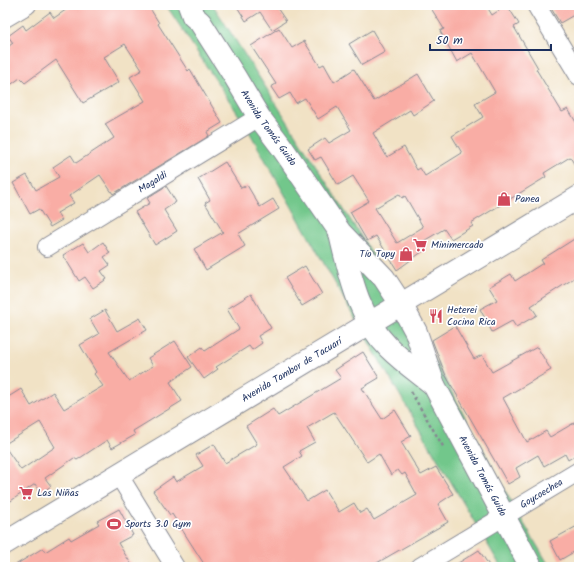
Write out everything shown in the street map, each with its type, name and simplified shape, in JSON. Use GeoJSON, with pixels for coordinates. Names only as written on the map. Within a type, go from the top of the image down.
{"type":"FeatureCollection","features":[{"type":"Feature","properties":{"kind":"main road","name":"Avenida Tomás Guido"},"geometry":{"type":"LineString","coordinates":[[193,11],[259,117],[281,146],[340,232],[384,278],[401,304],[416,332],[434,385],[531,567]]}},
{"type":"Feature","properties":{"kind":"main road","name":"Avenida Tambor de Tacuarí"},"geometry":{"type":"LineString","coordinates":[[5,542],[579,196]]}},
{"type":"Feature","properties":{"kind":"main road","name":"Avenida Tomás Guido"},"geometry":{"type":"LineString","coordinates":[[340,232],[355,295],[370,323],[389,348],[434,385]]}},
{"type":"Feature","properties":{"kind":"street"},"geometry":{"type":"LineString","coordinates":[[5,18],[27,5]]}},
{"type":"Feature","properties":{"kind":"street"},"geometry":{"type":"LineString","coordinates":[[536,5],[579,76]]}},
{"type":"Feature","properties":{"kind":"street","name":"Magaldi"},"geometry":{"type":"LineString","coordinates":[[46,246],[259,117]]}},
{"type":"Feature","properties":{"kind":"street","name":"Goycoechea"},"geometry":{"type":"LineString","coordinates":[[420,567],[579,471]]}},
{"type":"Feature","properties":{"kind":"street"},"geometry":{"type":"LineString","coordinates":[[118,474],[175,567]]}},
{"type":"Feature","properties":{"kind":"green space"},"geometry":{"type":"Polygon","coordinates":[[[166,5],[213,5],[403,302],[515,509],[550,567],[501,567],[361,329],[246,126],[166,5]]]}},
{"type":"Feature","properties":{"kind":"building"},"geometry":{"type":"Polygon","coordinates":[[[73,5],[148,5],[159,23],[158,24],[188,71],[190,69],[222,123],[207,132],[209,136],[113,194],[100,175],[69,196],[74,203],[57,213],[62,220],[50,227],[39,209],[30,214],[13,183],[27,175],[36,190],[59,177],[53,167],[71,155],[76,163],[114,138],[105,124],[145,101],[130,77],[142,70],[125,44],[104,57],[119,82],[83,103],[56,60],[25,83],[20,78],[5,89],[5,49],[13,43],[8,36],[23,25],[26,30],[50,12],[54,18],[73,5]]]}},
{"type":"Feature","properties":{"kind":"building"},"geometry":{"type":"Polygon","coordinates":[[[236,5],[275,5],[286,21],[272,30],[260,12],[246,21],[236,5]]]}},
{"type":"Feature","properties":{"kind":"building"},"geometry":{"type":"Polygon","coordinates":[[[429,5],[486,5],[492,15],[507,5],[519,24],[514,27],[538,68],[536,69],[562,112],[568,109],[579,127],[579,172],[570,157],[544,173],[546,177],[471,223],[473,226],[451,239],[444,229],[422,242],[426,249],[397,270],[376,236],[367,241],[350,212],[369,201],[353,176],[338,185],[321,157],[315,160],[308,149],[325,138],[329,143],[351,130],[337,107],[318,119],[305,98],[296,103],[290,93],[279,99],[271,87],[276,84],[251,46],[279,28],[292,48],[304,41],[320,66],[324,64],[334,82],[354,69],[374,101],[418,74],[434,101],[413,115],[410,110],[373,133],[387,157],[404,147],[417,170],[420,168],[425,176],[462,153],[452,136],[483,117],[475,104],[495,92],[472,53],[457,62],[440,31],[444,29],[429,5]],[[399,194],[375,208],[397,243],[423,227],[405,196],[402,198],[399,194]]]}},
{"type":"Feature","properties":{"kind":"building"},"geometry":{"type":"Polygon","coordinates":[[[549,5],[579,5],[579,12],[560,23],[549,5]]]}},
{"type":"Feature","properties":{"kind":"building"},"geometry":{"type":"Polygon","coordinates":[[[372,30],[385,52],[362,65],[349,44],[372,30]]]}},
{"type":"Feature","properties":{"kind":"building"},"geometry":{"type":"Polygon","coordinates":[[[225,162],[241,188],[247,185],[260,207],[273,199],[279,209],[238,234],[245,246],[206,270],[194,249],[223,232],[205,203],[210,200],[198,179],[225,162]]]}},
{"type":"Feature","properties":{"kind":"building"},"geometry":{"type":"Polygon","coordinates":[[[166,186],[176,202],[164,210],[177,231],[155,245],[135,212],[150,203],[147,198],[166,186]]]}},
{"type":"Feature","properties":{"kind":"building"},"geometry":{"type":"Polygon","coordinates":[[[579,236],[579,275],[531,306],[537,315],[516,327],[512,321],[492,332],[480,309],[497,300],[489,287],[511,274],[515,281],[543,263],[541,260],[579,236]]]}},
{"type":"Feature","properties":{"kind":"building"},"geometry":{"type":"Polygon","coordinates":[[[103,242],[110,253],[104,257],[110,265],[101,271],[107,279],[93,288],[85,277],[79,281],[63,255],[83,243],[89,252],[103,242]]]}},
{"type":"Feature","properties":{"kind":"building"},"geometry":{"type":"Polygon","coordinates":[[[305,266],[322,294],[302,306],[285,278],[305,266]]]}},
{"type":"Feature","properties":{"kind":"building"},"geometry":{"type":"Polygon","coordinates":[[[251,294],[271,328],[258,336],[262,343],[252,350],[249,346],[216,367],[218,369],[204,379],[188,357],[202,347],[205,351],[239,329],[227,309],[251,294]]]}},
{"type":"Feature","properties":{"kind":"building"},"geometry":{"type":"Polygon","coordinates":[[[105,310],[117,331],[140,318],[147,330],[109,352],[129,381],[153,366],[148,358],[175,341],[192,367],[170,382],[182,401],[133,431],[135,435],[112,448],[107,440],[77,460],[74,458],[45,478],[51,486],[41,493],[35,484],[5,505],[5,447],[21,470],[55,447],[40,422],[5,444],[5,399],[21,389],[31,406],[53,392],[64,409],[103,386],[94,374],[96,372],[80,345],[99,334],[90,319],[105,310]]]}},
{"type":"Feature","properties":{"kind":"building"},"geometry":{"type":"Polygon","coordinates":[[[455,326],[474,359],[482,355],[492,372],[537,347],[551,370],[503,398],[527,442],[546,431],[550,437],[579,420],[579,453],[568,460],[565,454],[544,466],[538,455],[516,468],[520,477],[508,484],[446,376],[432,340],[455,326]]]}},
{"type":"Feature","properties":{"kind":"building"},"geometry":{"type":"Polygon","coordinates":[[[363,352],[379,378],[362,388],[382,419],[395,410],[411,436],[401,442],[421,475],[436,467],[453,494],[438,504],[448,522],[370,567],[206,567],[172,514],[170,515],[153,491],[173,477],[176,482],[203,466],[196,455],[214,444],[225,463],[257,444],[246,426],[273,409],[278,416],[341,378],[335,370],[363,352]],[[334,412],[307,428],[315,442],[299,451],[302,456],[284,467],[307,501],[325,490],[339,512],[354,503],[360,513],[367,509],[374,520],[417,495],[405,473],[402,475],[398,470],[391,475],[379,454],[367,462],[334,412]]]}},
{"type":"Feature","properties":{"kind":"building"},"geometry":{"type":"Polygon","coordinates":[[[119,509],[133,535],[118,543],[133,567],[12,567],[43,548],[45,552],[69,537],[71,540],[99,524],[97,521],[119,509]]]}},
{"type":"Feature","properties":{"kind":"building"},"geometry":{"type":"Polygon","coordinates":[[[579,525],[579,549],[560,560],[550,541],[579,525]]]}},
{"type":"Feature","properties":{"kind":"building"},"geometry":{"type":"Polygon","coordinates":[[[479,550],[490,567],[452,567],[479,550]]]}},
{"type":"Feature","properties":{"kind":"place","name":"Panea"},"geometry":{"type":"Point","coordinates":[504,199]}},
{"type":"Feature","properties":{"kind":"place","name":"Minimercado"},"geometry":{"type":"Point","coordinates":[420,245]}},
{"type":"Feature","properties":{"kind":"place","name":"Tío Topy"},"geometry":{"type":"Point","coordinates":[406,254]}},
{"type":"Feature","properties":{"kind":"place","name":"Heterei Cocina Rica"},"geometry":{"type":"Point","coordinates":[436,316]}},
{"type":"Feature","properties":{"kind":"place","name":"Las Niñas"},"geometry":{"type":"Point","coordinates":[26,493]}},
{"type":"Feature","properties":{"kind":"place","name":"Sports 3.0 Gym"},"geometry":{"type":"Point","coordinates":[114,524]}}]}
